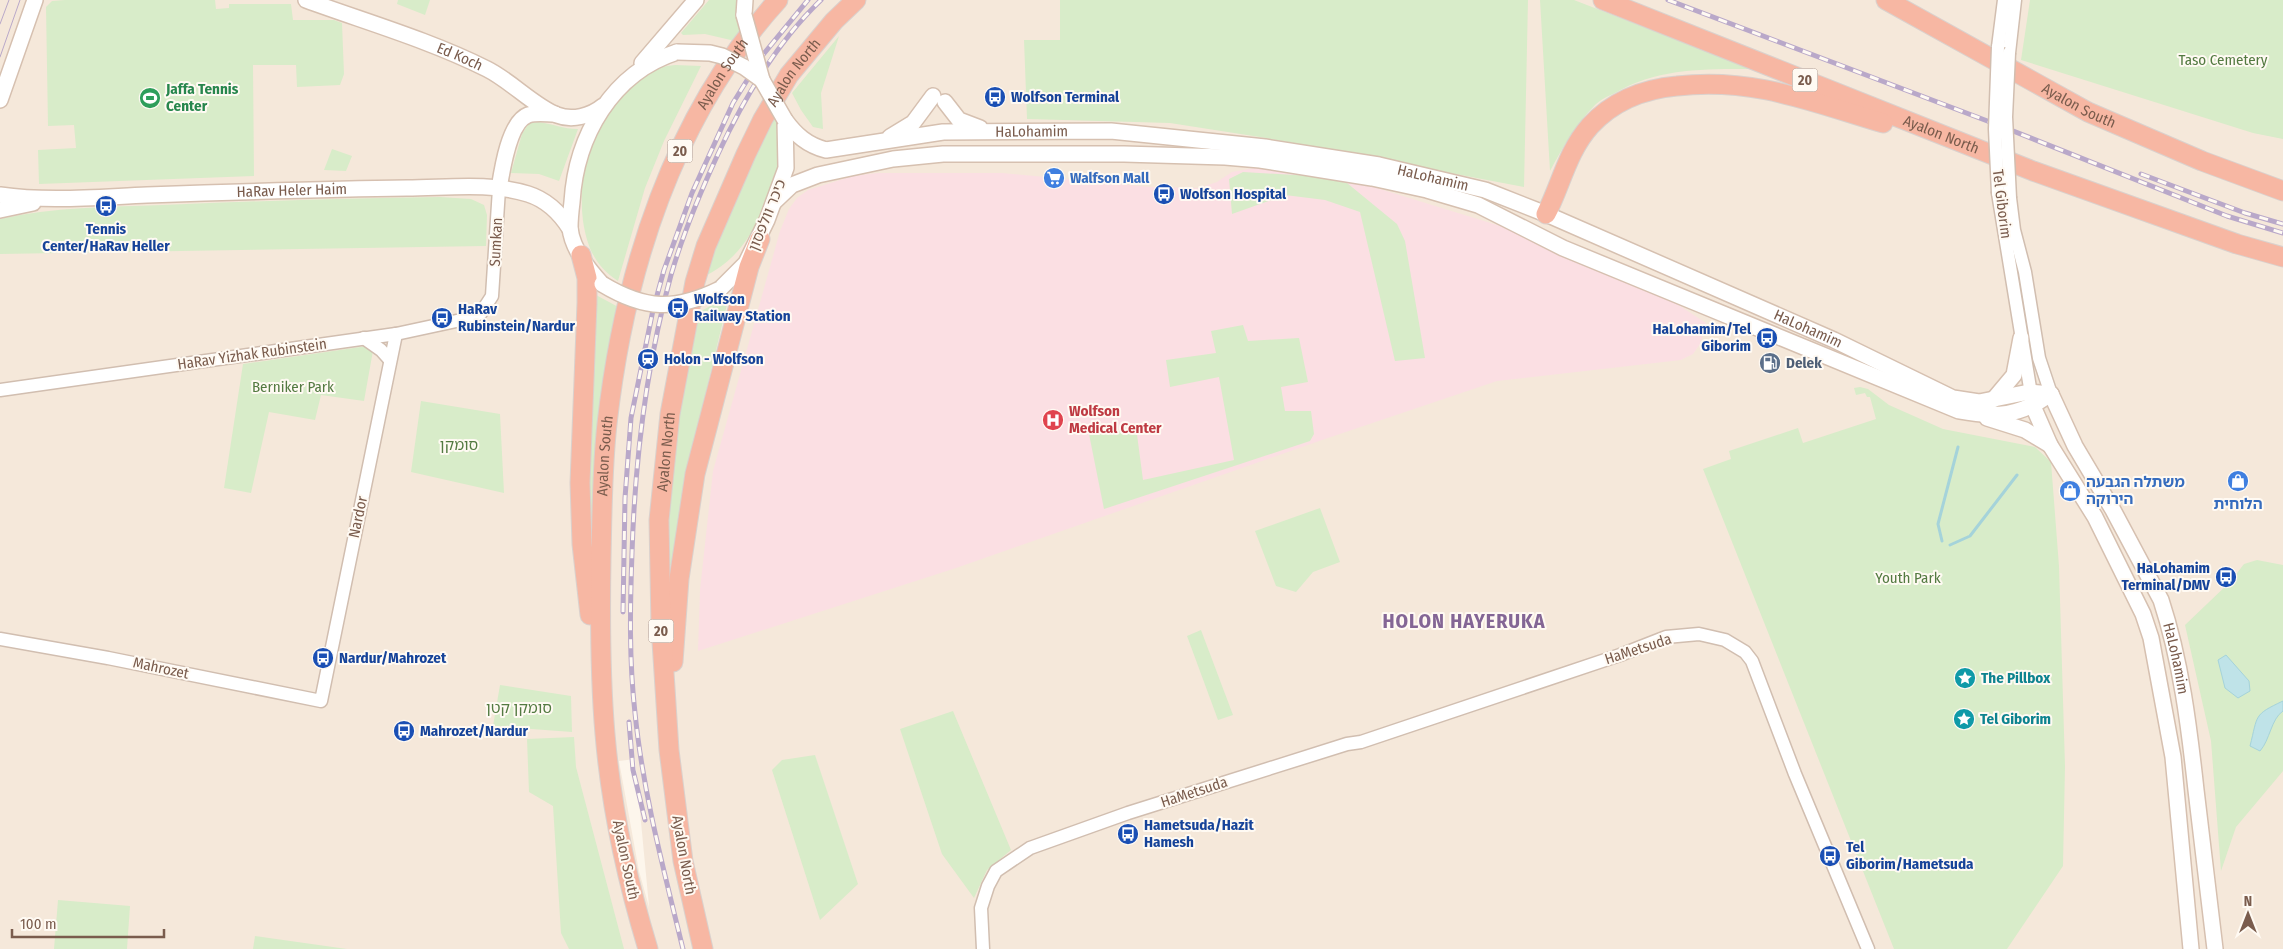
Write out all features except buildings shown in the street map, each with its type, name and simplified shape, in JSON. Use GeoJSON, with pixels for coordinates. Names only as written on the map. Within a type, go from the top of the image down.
{"type":"FeatureCollection","features":[{"type":"Feature","properties":{"kind":"highway","name":"Ayalon South"},"geometry":{"type":"LineString","coordinates":[[648,949],[628,874],[617,818],[604,732],[601,592],[605,445],[616,364],[636,268],[664,190],[700,108],[722,69],[778,0]]}},
{"type":"Feature","properties":{"kind":"highway","name":"Ayalon North"},"geometry":{"type":"LineString","coordinates":[[702,949],[683,862],[669,750],[660,626],[659,520],[670,414],[695,282],[706,246],[763,119],[790,75],[809,49],[856,0]]}},
{"type":"Feature","properties":{"kind":"highway","name":"Ayalon North"},"geometry":{"type":"LineString","coordinates":[[1603,0],[2006,160],[2237,244],[2283,257]]}},
{"type":"Feature","properties":{"kind":"highway","name":"Ayalon South"},"geometry":{"type":"LineString","coordinates":[[1886,0],[2088,112],[2202,161],[2283,191]]}},
{"type":"Feature","properties":{"kind":"highway"},"geometry":{"type":"LineString","coordinates":[[1546,214],[1576,145],[1589,127],[1612,107],[1629,97],[1650,89],[1673,86],[1727,83],[1757,86],[1790,94],[2006,160]]}},
{"type":"Feature","properties":{"kind":"highway"},"geometry":{"type":"LineString","coordinates":[[669,750],[679,579],[690,499],[750,267],[760,239]]}},
{"type":"Feature","properties":{"kind":"highway"},"geometry":{"type":"LineString","coordinates":[[581,255],[587,278],[588,303],[580,483],[582,544],[604,732]]}},
{"type":"Feature","properties":{"kind":"main road"},"geometry":{"type":"LineString","coordinates":[[0,100],[35,0]]}},
{"type":"Feature","properties":{"kind":"main road","name":"Ed Koch"},"geometry":{"type":"LineString","coordinates":[[306,0],[434,46],[485,68],[502,77],[556,114],[581,116],[596,112],[603,106]]}},
{"type":"Feature","properties":{"kind":"main road"},"geometry":{"type":"LineString","coordinates":[[628,78],[696,0]]}},
{"type":"Feature","properties":{"kind":"main road"},"geometry":{"type":"LineString","coordinates":[[744,7],[762,80]]}},
{"type":"Feature","properties":{"kind":"main road","name":"כיכר וולפסון"},"geometry":{"type":"LineString","coordinates":[[698,51],[722,56],[744,67],[762,80],[787,126],[786,168],[760,239],[746,263],[720,290],[690,302],[658,305],[622,296],[602,284],[591,272],[581,255],[570,229],[573,188],[578,161],[590,126],[603,106],[628,78],[655,60],[677,52],[698,51]]}},
{"type":"Feature","properties":{"kind":"main road"},"geometry":{"type":"LineString","coordinates":[[881,141],[895,135],[913,123],[939,99],[963,122],[991,131]]}},
{"type":"Feature","properties":{"kind":"main road"},"geometry":{"type":"LineString","coordinates":[[499,189],[511,137],[519,122],[529,114],[556,114]]}},
{"type":"Feature","properties":{"kind":"main road","name":"HaLohamim"},"geometry":{"type":"LineString","coordinates":[[787,126],[813,147],[826,150],[943,132],[1085,130],[1144,133],[1311,153],[1456,182],[1485,190],[1546,214],[1834,340],[1953,398],[1966,401],[2031,399],[2051,394],[2075,446],[2113,510],[2161,600],[2166,615],[2181,679],[2215,949]]}},
{"type":"Feature","properties":{"kind":"main road","name":"HaLohamim"},"geometry":{"type":"LineString","coordinates":[[774,202],[782,192],[803,179],[894,159],[943,154],[1124,154],[1260,160],[1372,178],[1450,196],[1478,205],[1519,224],[1562,248],[1959,411],[1993,415],[2021,411],[2031,399]]}},
{"type":"Feature","properties":{"kind":"main road","name":"HaRav Heler Haim"},"geometry":{"type":"LineString","coordinates":[[0,195],[24,198],[68,198],[308,189],[499,189],[526,193],[539,198],[563,218],[570,229]]}},
{"type":"Feature","properties":{"kind":"main road"},"geometry":{"type":"LineString","coordinates":[[0,210],[68,198]]}},
{"type":"Feature","properties":{"kind":"main road"},"geometry":{"type":"LineString","coordinates":[[1519,224],[1538,224],[1546,214]]}},
{"type":"Feature","properties":{"kind":"main road"},"geometry":{"type":"LineString","coordinates":[[1993,400],[2014,375],[2021,338]]}},
{"type":"Feature","properties":{"kind":"main road","name":"HaLohamim"},"geometry":{"type":"LineString","coordinates":[[2031,399],[2050,445],[2095,517],[2143,614],[2151,638],[2173,757],[2191,949]]}},
{"type":"Feature","properties":{"kind":"main road"},"geometry":{"type":"LineString","coordinates":[[1959,411],[2014,426],[2034,434],[2050,445]]}},
{"type":"Feature","properties":{"kind":"street","name":"Tel Giborim"},"geometry":{"type":"LineString","coordinates":[[2004,0],[2003,50],[1995,129],[2021,338],[2031,399]]}},
{"type":"Feature","properties":{"kind":"street","name":"Tel Giborim"},"geometry":{"type":"LineString","coordinates":[[2003,50],[2016,0]]}},
{"type":"Feature","properties":{"kind":"street","name":"Sumkan"},"geometry":{"type":"LineString","coordinates":[[492,296],[499,189]]}},
{"type":"Feature","properties":{"kind":"street","name":"Tel Giborim"},"geometry":{"type":"LineString","coordinates":[[2004,196],[2025,272],[2039,358],[2051,394]]}},
{"type":"Feature","properties":{"kind":"street","name":"HaRav Yizhak Rubinstein"},"geometry":{"type":"LineString","coordinates":[[0,390],[396,334],[461,320],[481,313],[492,296]]}},
{"type":"Feature","properties":{"kind":"street","name":"Nardor"},"geometry":{"type":"LineString","coordinates":[[322,701],[396,334]]}},
{"type":"Feature","properties":{"kind":"street"},"geometry":{"type":"LineString","coordinates":[[364,338],[381,350],[390,360]]}},
{"type":"Feature","properties":{"kind":"street","name":"HaMetsuda"},"geometry":{"type":"LineString","coordinates":[[983,949],[981,914],[998,873],[1007,862],[1030,848],[1128,813],[1347,744],[1350,740],[1360,737],[1367,738],[1611,658],[1666,637],[1699,634],[1725,640],[1745,652],[1752,661],[1795,774],[1868,949]]}},
{"type":"Feature","properties":{"kind":"street","name":"Mahrozet"},"geometry":{"type":"LineString","coordinates":[[0,639],[108,658],[322,701]]}},
{"type":"Feature","properties":{"kind":"shaded area"},"geometry":{"type":"Polygon","coordinates":[[[0,0],[2283,0],[2283,949],[0,949],[0,0]],[[635,759],[619,761],[639,871],[649,907],[635,759]]]}},
{"type":"Feature","properties":{"kind":"shaded area","name":"Wolfson Medical Center"},"geometry":{"type":"Polygon","coordinates":[[[1255,168],[1319,173],[1367,185],[1510,229],[1663,295],[1706,323],[1700,344],[1693,354],[1681,360],[1497,381],[956,568],[698,651],[700,590],[713,471],[780,231],[789,209],[797,198],[808,190],[853,176],[877,173],[1002,173],[1150,187],[1198,188],[1217,182],[1232,172],[1255,168]]]}},
{"type":"Feature","properties":{"kind":"green space","name":"Jaffa Tennis Center"},"geometry":{"type":"Polygon","coordinates":[[[65,0],[215,0],[216,9],[229,8],[229,4],[291,4],[293,20],[334,20],[342,23],[344,74],[340,85],[297,87],[296,65],[253,65],[254,176],[39,184],[38,150],[76,148],[74,125],[48,126],[46,7],[52,1],[65,0]]]}},
{"type":"Feature","properties":{"kind":"green space"},"geometry":{"type":"Polygon","coordinates":[[[398,0],[430,0],[425,15],[397,4],[398,0]]]}},
{"type":"Feature","properties":{"kind":"green space"},"geometry":{"type":"Polygon","coordinates":[[[709,0],[738,0],[741,28],[735,41],[705,34],[683,35],[681,33],[709,0]]]}},
{"type":"Feature","properties":{"kind":"green space"},"geometry":{"type":"Polygon","coordinates":[[[1060,0],[1528,0],[1524,187],[1266,138],[1170,123],[1027,119],[1024,40],[1060,40],[1060,0]]]}},
{"type":"Feature","properties":{"kind":"green space"},"geometry":{"type":"Polygon","coordinates":[[[1540,0],[1574,0],[1752,69],[1716,69],[1664,74],[1631,85],[1599,101],[1576,128],[1550,171],[1540,0]]]}},
{"type":"Feature","properties":{"kind":"green space","name":"Taso Cemetery"},"geometry":{"type":"Polygon","coordinates":[[[2030,0],[2283,0],[2283,139],[2253,133],[2021,60],[2030,0]]]}},
{"type":"Feature","properties":{"kind":"green space"},"geometry":{"type":"Polygon","coordinates":[[[839,36],[821,93],[823,129],[813,127],[792,93],[839,36]]]}},
{"type":"Feature","properties":{"kind":"green space"},"geometry":{"type":"Polygon","coordinates":[[[675,65],[701,66],[664,141],[645,188],[618,281],[603,269],[593,255],[587,239],[583,221],[582,200],[587,158],[603,120],[615,102],[629,87],[652,70],[675,65]]]}},
{"type":"Feature","properties":{"kind":"green space"},"geometry":{"type":"Polygon","coordinates":[[[775,114],[780,151],[779,164],[776,178],[767,200],[756,224],[735,254],[726,263],[703,277],[722,226],[775,114]]]}},
{"type":"Feature","properties":{"kind":"green space"},"geometry":{"type":"Polygon","coordinates":[[[539,122],[578,129],[559,181],[539,174],[511,173],[522,134],[529,123],[539,122]]]}},
{"type":"Feature","properties":{"kind":"green space"},"geometry":{"type":"Polygon","coordinates":[[[332,149],[352,156],[346,171],[324,170],[332,149]]]}},
{"type":"Feature","properties":{"kind":"green space"},"geometry":{"type":"Polygon","coordinates":[[[1243,172],[1313,176],[1347,183],[1397,224],[1405,241],[1425,358],[1395,361],[1360,212],[1325,200],[1285,195],[1232,214],[1229,179],[1243,172]]]}},
{"type":"Feature","properties":{"kind":"green space"},"geometry":{"type":"Polygon","coordinates":[[[440,197],[471,199],[484,205],[487,215],[486,246],[0,254],[0,219],[40,212],[122,206],[440,197]]]}},
{"type":"Feature","properties":{"kind":"green space"},"geometry":{"type":"Polygon","coordinates":[[[596,295],[622,309],[596,632],[586,504],[596,295]]]}},
{"type":"Feature","properties":{"kind":"green space"},"geometry":{"type":"Polygon","coordinates":[[[729,296],[684,483],[674,566],[665,564],[664,501],[690,317],[729,296]]]}},
{"type":"Feature","properties":{"kind":"green space"},"geometry":{"type":"Polygon","coordinates":[[[1243,325],[1248,341],[1299,338],[1308,382],[1281,387],[1285,411],[1311,411],[1314,434],[1310,441],[1104,509],[1089,434],[1136,427],[1143,480],[1234,460],[1219,377],[1170,387],[1166,360],[1216,353],[1211,331],[1243,325]]]}},
{"type":"Feature","properties":{"kind":"green space","name":"Berniker Park"},"geometry":{"type":"Polygon","coordinates":[[[374,345],[364,401],[321,395],[315,420],[269,412],[251,493],[224,488],[243,364],[374,345]]]}},
{"type":"Feature","properties":{"kind":"green space","name":"Youth Park"},"geometry":{"type":"Polygon","coordinates":[[[1854,388],[1868,389],[1889,405],[1943,429],[2035,447],[2051,462],[2059,566],[2065,766],[2063,866],[2007,949],[1894,949],[1703,469],[1731,459],[1729,451],[1798,428],[1803,443],[1876,419],[1870,397],[1867,397],[1865,393],[1856,395],[1854,388]]]}},
{"type":"Feature","properties":{"kind":"green space","name":"סומקן"},"geometry":{"type":"Polygon","coordinates":[[[421,401],[500,414],[504,493],[411,472],[421,401]]]}},
{"type":"Feature","properties":{"kind":"green space"},"geometry":{"type":"Polygon","coordinates":[[[1320,508],[1340,562],[1313,572],[1296,592],[1276,586],[1255,531],[1320,508]]]}},
{"type":"Feature","properties":{"kind":"green space"},"geometry":{"type":"Polygon","coordinates":[[[2257,560],[2283,565],[2283,771],[2236,827],[2221,871],[2211,741],[2185,625],[2230,582],[2244,564],[2257,560]]]}},
{"type":"Feature","properties":{"kind":"green space"},"geometry":{"type":"Polygon","coordinates":[[[1201,630],[1233,715],[1218,720],[1187,636],[1201,630]]]}},
{"type":"Feature","properties":{"kind":"green space","name":"סומקן קטן"},"geometry":{"type":"Polygon","coordinates":[[[500,685],[571,696],[572,732],[493,726],[500,685]]]}},
{"type":"Feature","properties":{"kind":"green space"},"geometry":{"type":"Polygon","coordinates":[[[953,711],[1011,850],[987,870],[974,898],[942,854],[900,729],[953,711]]]}},
{"type":"Feature","properties":{"kind":"green space"},"geometry":{"type":"Polygon","coordinates":[[[574,737],[576,767],[624,949],[569,949],[561,933],[553,806],[529,792],[527,739],[574,737]]]}},
{"type":"Feature","properties":{"kind":"green space"},"geometry":{"type":"Polygon","coordinates":[[[815,755],[858,884],[820,920],[772,770],[782,760],[815,755]]]}},
{"type":"Feature","properties":{"kind":"green space"},"geometry":{"type":"Polygon","coordinates":[[[58,900],[130,906],[127,949],[54,949],[58,900]]]}},
{"type":"Feature","properties":{"kind":"green space"},"geometry":{"type":"Polygon","coordinates":[[[255,936],[347,949],[253,949],[255,936]]]}},
{"type":"Feature","properties":{"kind":"water"},"geometry":{"type":"Polygon","coordinates":[[[2226,655],[2249,681],[2250,691],[2238,698],[2225,688],[2218,660],[2226,655]]]}},
{"type":"Feature","properties":{"kind":"water"},"geometry":{"type":"Polygon","coordinates":[[[2283,701],[2283,711],[2276,719],[2260,751],[2250,746],[2258,717],[2261,713],[2283,701]]]}},
{"type":"Feature","properties":{"kind":"waterway"},"geometry":{"type":"LineString","coordinates":[[1942,541],[1938,524],[1958,447]]}},
{"type":"Feature","properties":{"kind":"waterway"},"geometry":{"type":"LineString","coordinates":[[1950,545],[1970,536],[2017,475]]}},
{"type":"Feature","properties":{"kind":"tram line"},"geometry":{"type":"LineString","coordinates":[[0,24],[9,0]]}},
{"type":"Feature","properties":{"kind":"tram line"},"geometry":{"type":"LineString","coordinates":[[0,57],[20,0]]}},
{"type":"Feature","properties":{"kind":"railway"},"geometry":{"type":"LineString","coordinates":[[623,612],[625,498],[631,418],[653,310],[664,270],[692,193],[733,103],[762,56],[808,0]]}},
{"type":"Feature","properties":{"kind":"railway"},"geometry":{"type":"LineString","coordinates":[[683,949],[643,773],[633,693],[630,633],[632,553],[639,448],[648,378],[671,275],[686,229],[718,154],[762,72],[790,34],[821,0]]}},
{"type":"Feature","properties":{"kind":"railway"},"geometry":{"type":"LineString","coordinates":[[1668,0],[1998,125],[2227,216],[2283,233]]}},
{"type":"Feature","properties":{"kind":"railway"},"geometry":{"type":"LineString","coordinates":[[2141,174],[2245,213],[2283,224]]}},
{"type":"Feature","properties":{"kind":"railway"},"geometry":{"type":"LineString","coordinates":[[629,722],[633,770],[645,820]]}},
{"type":"Feature","properties":{"kind":"place","name":"Wolfson Terminal"},"geometry":{"type":"Point","coordinates":[995,97]}},
{"type":"Feature","properties":{"kind":"place","name":"Jaffa Tennis Center"},"geometry":{"type":"Point","coordinates":[150,98]}},
{"type":"Feature","properties":{"kind":"place","name":"Walfson Mall"},"geometry":{"type":"Point","coordinates":[1054,178]}},
{"type":"Feature","properties":{"kind":"place","name":"Wolfson Hospital"},"geometry":{"type":"Point","coordinates":[1164,194]}},
{"type":"Feature","properties":{"kind":"place","name":"Tennis Center/HaRav Heller"},"geometry":{"type":"Point","coordinates":[106,206]}},
{"type":"Feature","properties":{"kind":"place","name":"Wolfson Railway Station"},"geometry":{"type":"Point","coordinates":[678,308]}},
{"type":"Feature","properties":{"kind":"place","name":"HaRav Rubinstein/Nardur"},"geometry":{"type":"Point","coordinates":[442,318]}},
{"type":"Feature","properties":{"kind":"place","name":"HaLohamim/Tel Giborim"},"geometry":{"type":"Point","coordinates":[1767,338]}},
{"type":"Feature","properties":{"kind":"place","name":"Holon - Wolfson"},"geometry":{"type":"Point","coordinates":[648,359]}},
{"type":"Feature","properties":{"kind":"place","name":"Delek"},"geometry":{"type":"Point","coordinates":[1770,363]}},
{"type":"Feature","properties":{"kind":"place","name":"Wolfson Medical Center"},"geometry":{"type":"Point","coordinates":[1053,420]}},
{"type":"Feature","properties":{"kind":"place","name":"הלוחית"},"geometry":{"type":"Point","coordinates":[2238,481]}},
{"type":"Feature","properties":{"kind":"place","name":"משתלה הגבעה הירוקה"},"geometry":{"type":"Point","coordinates":[2070,491]}},
{"type":"Feature","properties":{"kind":"place","name":"HaLohamim Terminal/DMV"},"geometry":{"type":"Point","coordinates":[2226,577]}},
{"type":"Feature","properties":{"kind":"place","name":"Nardur/Mahrozet"},"geometry":{"type":"Point","coordinates":[323,658]}},
{"type":"Feature","properties":{"kind":"place","name":"The Pillbox"},"geometry":{"type":"Point","coordinates":[1965,678]}},
{"type":"Feature","properties":{"kind":"place","name":"Tel Giborim"},"geometry":{"type":"Point","coordinates":[1964,719]}},
{"type":"Feature","properties":{"kind":"place","name":"Mahrozet/Nardur"},"geometry":{"type":"Point","coordinates":[404,731]}},
{"type":"Feature","properties":{"kind":"place","name":"Hametsuda/Hazit Hamesh"},"geometry":{"type":"Point","coordinates":[1128,834]}},
{"type":"Feature","properties":{"kind":"place","name":"Tel Giborim/Hametsuda"},"geometry":{"type":"Point","coordinates":[1830,856]}},
{"type":"Feature","properties":{"kind":"district","name":"HOLON HAYERUKA"},"geometry":{"type":"Point","coordinates":[1464,621]}}]}
